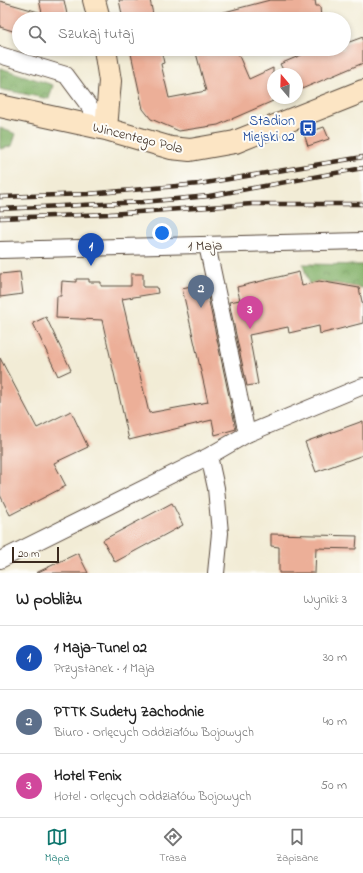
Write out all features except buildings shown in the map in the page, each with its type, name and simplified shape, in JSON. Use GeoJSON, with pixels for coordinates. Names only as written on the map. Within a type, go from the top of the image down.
{"type":"FeatureCollection","features":[{"type":"Feature","properties":{"kind":"street"},"geometry":{"type":"LineString","coordinates":[[94,0],[97,12]]}},
{"type":"Feature","properties":{"kind":"street"},"geometry":{"type":"LineString","coordinates":[[0,55],[66,75],[106,128]]}},
{"type":"Feature","properties":{"kind":"street"},"geometry":{"type":"LineString","coordinates":[[106,56],[110,81],[106,128]]}},
{"type":"Feature","properties":{"kind":"street","name":"Wincentego Pola"},"geometry":{"type":"LineString","coordinates":[[0,106],[106,128],[171,148],[190,150],[235,142],[363,91]]}},
{"type":"Feature","properties":{"kind":"street","name":"1 Maja"},"geometry":{"type":"LineString","coordinates":[[0,250],[363,242]]}},
{"type":"Feature","properties":{"kind":"street"},"geometry":{"type":"LineString","coordinates":[[207,245],[247,434]]}},
{"type":"Feature","properties":{"kind":"street"},"geometry":{"type":"LineString","coordinates":[[0,560],[209,456],[247,434],[363,386]]}},
{"type":"Feature","properties":{"kind":"street"},"geometry":{"type":"LineString","coordinates":[[209,456],[216,488],[220,533],[216,573]]}},
{"type":"Feature","properties":{"kind":"green space"},"geometry":{"type":"Polygon","coordinates":[[[0,68],[53,85],[49,99],[0,89],[0,68]]]}},
{"type":"Feature","properties":{"kind":"green space"},"geometry":{"type":"Polygon","coordinates":[[[0,128],[16,134],[12,146],[0,149],[0,128]]]}},
{"type":"Feature","properties":{"kind":"green space"},"geometry":{"type":"Polygon","coordinates":[[[303,264],[363,265],[363,288],[319,281],[309,284],[303,264]]]}},
{"type":"Feature","properties":{"kind":"railway"},"geometry":{"type":"LineString","coordinates":[[0,197],[88,194],[199,184],[363,157]]}},
{"type":"Feature","properties":{"kind":"railway"},"geometry":{"type":"LineString","coordinates":[[0,209],[143,202],[209,196],[363,168]]}},
{"type":"Feature","properties":{"kind":"railway"},"geometry":{"type":"LineString","coordinates":[[0,218],[109,214],[252,204],[363,204]]}},
{"type":"Feature","properties":{"kind":"place","name":"Stadion Miejski 02"},"geometry":{"type":"Point","coordinates":[308,128]}},
{"type":"Feature","properties":{"kind":"place","name":"1 Maja-Tunel 02"},"geometry":{"type":"Point","coordinates":[91,266]}},
{"type":"Feature","properties":{"kind":"place","name":"PTTK Sudety Zachodnie"},"geometry":{"type":"Point","coordinates":[201,308]}},
{"type":"Feature","properties":{"kind":"place","name":"Hotel Fenix"},"geometry":{"type":"Point","coordinates":[250,329]}}]}
